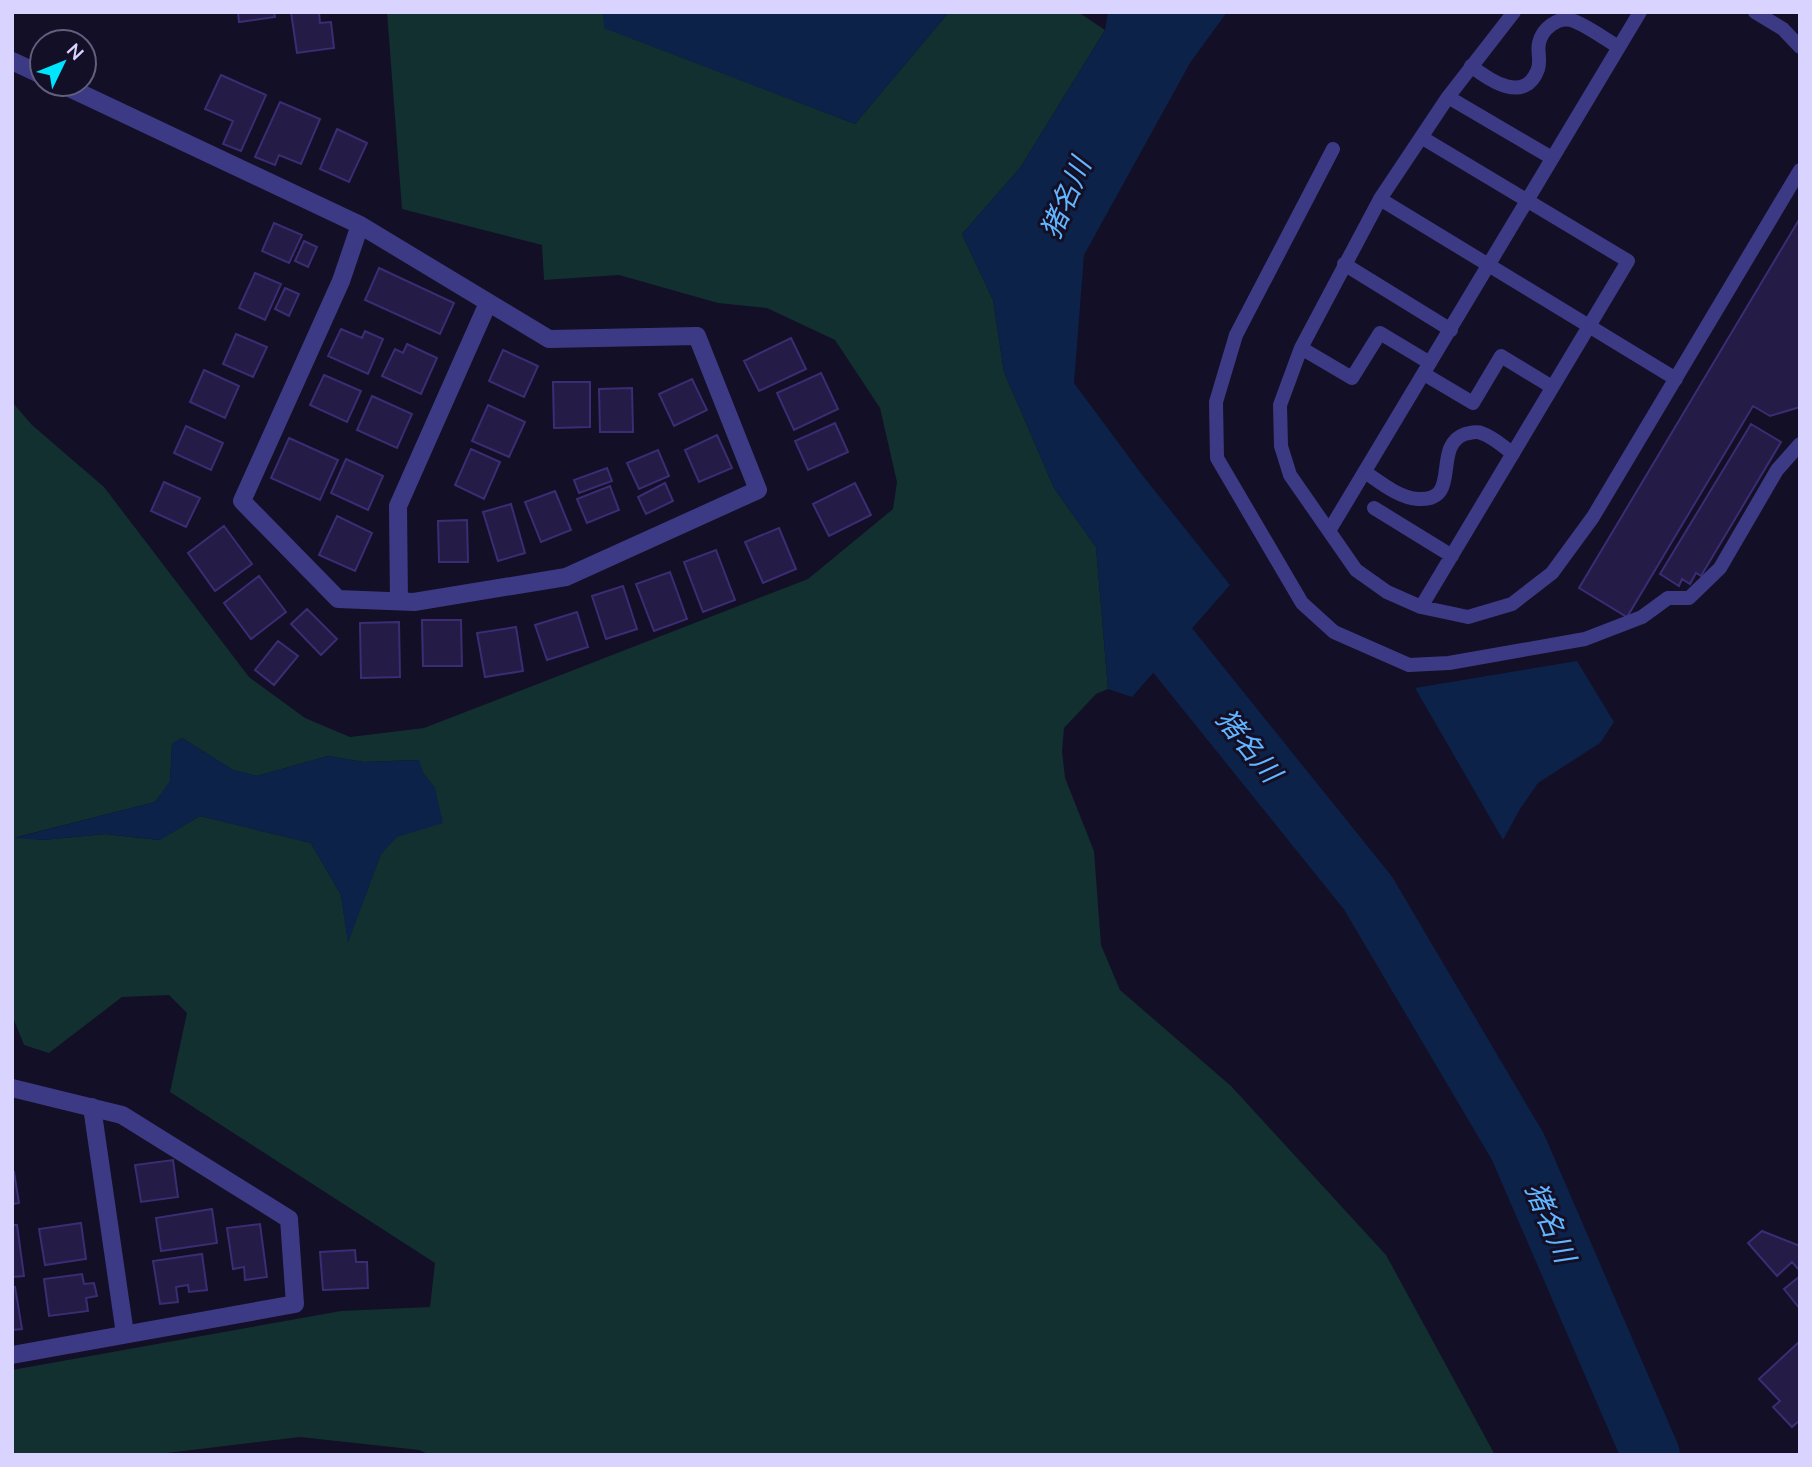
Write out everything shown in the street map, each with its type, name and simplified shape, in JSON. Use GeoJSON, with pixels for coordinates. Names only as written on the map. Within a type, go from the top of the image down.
{"type":"FeatureCollection","features":[{"type":"Feature","properties":{"kind":"street"},"geometry":{"type":"LineString","coordinates":[[12,61],[28,68]]}},
{"type":"Feature","properties":{"kind":"street"},"geometry":{"type":"LineString","coordinates":[[91,98],[360,225],[549,339],[696,336],[758,490],[566,577],[414,602],[338,599],[242,501],[341,281],[360,225]]}},
{"type":"Feature","properties":{"kind":"street"},"geometry":{"type":"LineString","coordinates":[[399,601],[398,506],[488,303]]}},
{"type":"Feature","properties":{"kind":"street"},"geometry":{"type":"LineString","coordinates":[[12,1088],[121,1115],[289,1219],[295,1304],[12,1355]]}},
{"type":"Feature","properties":{"kind":"street"},"geometry":{"type":"LineString","coordinates":[[92,1107],[125,1334]]}},
{"type":"Feature","properties":{"kind":"lane"},"geometry":{"type":"LineString","coordinates":[[1514,12],[1448,97],[1380,199],[1301,348],[1280,405],[1281,446],[1290,475],[1356,570],[1387,592],[1422,607],[1468,617],[1512,604],[1552,573],[1592,517],[1800,170]]}},
{"type":"Feature","properties":{"kind":"lane"},"geometry":{"type":"LineString","coordinates":[[1329,531],[1640,12]]}},
{"type":"Feature","properties":{"kind":"lane"},"geometry":{"type":"LineString","coordinates":[[1755,12],[1783,29],[1800,34]]}},
{"type":"Feature","properties":{"kind":"lane"},"geometry":{"type":"LineString","coordinates":[[1471,66],[1495,84],[1513,88],[1529,83],[1538,71],[1538,44],[1544,30],[1557,21],[1571,20],[1619,47]]}},
{"type":"Feature","properties":{"kind":"lane"},"geometry":{"type":"LineString","coordinates":[[1783,29],[1800,47]]}},
{"type":"Feature","properties":{"kind":"lane"},"geometry":{"type":"LineString","coordinates":[[1448,97],[1552,158]]}},
{"type":"Feature","properties":{"kind":"lane"},"geometry":{"type":"LineString","coordinates":[[1421,137],[1628,261],[1422,607]]}},
{"type":"Feature","properties":{"kind":"lane"},"geometry":{"type":"LineString","coordinates":[[1333,149],[1236,335],[1216,401],[1217,458],[1302,603],[1334,632],[1409,665],[1449,663],[1585,639],[1642,617],[1668,598],[1689,598],[1720,568],[1777,470],[1800,444]]}},
{"type":"Feature","properties":{"kind":"lane"},"geometry":{"type":"LineString","coordinates":[[1380,199],[1676,379]]}},
{"type":"Feature","properties":{"kind":"lane"},"geometry":{"type":"LineString","coordinates":[[1344,264],[1451,330]]}},
{"type":"Feature","properties":{"kind":"lane"},"geometry":{"type":"LineString","coordinates":[[1301,348],[1352,378],[1380,332],[1473,403],[1501,356],[1552,387]]}},
{"type":"Feature","properties":{"kind":"lane"},"geometry":{"type":"LineString","coordinates":[[1365,472],[1402,495],[1418,499],[1433,496],[1445,486],[1446,460],[1456,438],[1469,433],[1481,433],[1513,453]]}},
{"type":"Feature","properties":{"kind":"lane"},"geometry":{"type":"LineString","coordinates":[[1374,509],[1452,556]]}},
{"type":"Feature","properties":{"kind":"green space"},"geometry":{"type":"Polygon","coordinates":[[[387,12],[603,12],[605,28],[855,124],[949,12],[1078,12],[1105,30],[1020,168],[962,234],[993,300],[1004,372],[1054,488],[1096,547],[1108,689],[1096,694],[1064,728],[1062,751],[1065,778],[1094,851],[1101,945],[1120,990],[1231,1086],[1386,1255],[1495,1455],[430,1455],[419,1450],[300,1437],[150,1455],[12,1455],[12,1370],[341,1311],[430,1307],[435,1263],[170,1092],[187,1013],[169,995],[122,997],[49,1053],[24,1045],[12,1015],[12,402],[32,425],[104,487],[249,677],[305,718],[350,737],[424,728],[808,579],[893,509],[897,482],[880,408],[835,340],[767,308],[718,303],[619,275],[544,280],[542,245],[402,209],[387,12]],[[182,738],[172,744],[170,782],[155,802],[17,837],[43,840],[105,834],[159,840],[200,816],[311,843],[341,895],[348,941],[381,854],[435,788],[423,773],[418,760],[364,762],[328,756],[257,776],[233,770],[182,738]]]}},
{"type":"Feature","properties":{"kind":"water"},"geometry":{"type":"Polygon","coordinates":[[[603,12],[949,12],[855,124],[604,28],[603,12]]]}},
{"type":"Feature","properties":{"kind":"water"},"geometry":{"type":"Polygon","coordinates":[[[1108,12],[1227,12],[1190,63],[1084,255],[1074,383],[1143,476],[1230,585],[1132,697],[1108,689],[1096,547],[1054,488],[1004,372],[993,300],[962,234],[1020,168],[1105,30],[1108,12]]]}},
{"type":"Feature","properties":{"kind":"water"},"geometry":{"type":"Polygon","coordinates":[[[1577,661],[1614,722],[1600,743],[1538,783],[1503,840],[1415,688],[1577,661]]]}},
{"type":"Feature","properties":{"kind":"water"},"geometry":{"type":"Polygon","coordinates":[[[182,738],[233,770],[257,776],[328,756],[364,762],[419,760],[423,773],[435,788],[443,823],[397,837],[381,854],[348,943],[341,895],[311,843],[200,816],[160,840],[105,834],[43,840],[14,838],[155,802],[170,781],[172,744],[182,738]]]}},
{"type":"Feature","properties":{"kind":"building"},"geometry":{"type":"Polygon","coordinates":[[[238,12],[274,12],[275,17],[239,22],[238,12]]]}},
{"type":"Feature","properties":{"kind":"building"},"geometry":{"type":"Polygon","coordinates":[[[291,12],[319,12],[320,23],[331,22],[334,48],[297,53],[291,12]]]}},
{"type":"Feature","properties":{"kind":"building"},"geometry":{"type":"Polygon","coordinates":[[[221,75],[266,95],[241,151],[223,144],[233,121],[205,109],[221,75]]]}},
{"type":"Feature","properties":{"kind":"building"},"geometry":{"type":"Polygon","coordinates":[[[280,102],[320,119],[301,164],[279,155],[275,165],[255,157],[280,102]]]}},
{"type":"Feature","properties":{"kind":"building"},"geometry":{"type":"Polygon","coordinates":[[[337,129],[367,143],[349,182],[320,169],[337,129]]]}},
{"type":"Feature","properties":{"kind":"building"},"geometry":{"type":"Polygon","coordinates":[[[1800,218],[1800,407],[1770,416],[1753,406],[1627,617],[1579,588],[1800,218]]]}},
{"type":"Feature","properties":{"kind":"building"},"geometry":{"type":"Polygon","coordinates":[[[274,223],[302,235],[289,263],[262,251],[274,223]]]}},
{"type":"Feature","properties":{"kind":"building"},"geometry":{"type":"Polygon","coordinates":[[[304,241],[317,247],[308,267],[295,261],[304,241]]]}},
{"type":"Feature","properties":{"kind":"building"},"geometry":{"type":"Polygon","coordinates":[[[379,268],[454,303],[440,334],[365,300],[379,268]]]}},
{"type":"Feature","properties":{"kind":"building"},"geometry":{"type":"Polygon","coordinates":[[[255,273],[281,284],[265,320],[239,308],[255,273]]]}},
{"type":"Feature","properties":{"kind":"building"},"geometry":{"type":"Polygon","coordinates":[[[285,288],[299,294],[289,316],[275,309],[285,288]]]}},
{"type":"Feature","properties":{"kind":"building"},"geometry":{"type":"Polygon","coordinates":[[[341,329],[362,338],[365,331],[383,339],[368,374],[328,356],[341,329]]]}},
{"type":"Feature","properties":{"kind":"building"},"geometry":{"type":"Polygon","coordinates":[[[236,334],[267,347],[253,377],[223,364],[236,334]]]}},
{"type":"Feature","properties":{"kind":"building"},"geometry":{"type":"Polygon","coordinates":[[[791,338],[806,369],[759,391],[744,361],[791,338]]]}},
{"type":"Feature","properties":{"kind":"building"},"geometry":{"type":"Polygon","coordinates":[[[407,344],[437,358],[421,394],[382,376],[395,349],[403,353],[407,344]]]}},
{"type":"Feature","properties":{"kind":"building"},"geometry":{"type":"Polygon","coordinates":[[[503,350],[538,366],[524,397],[489,381],[503,350]]]}},
{"type":"Feature","properties":{"kind":"building"},"geometry":{"type":"Polygon","coordinates":[[[204,370],[239,386],[225,418],[190,402],[204,370]]]}},
{"type":"Feature","properties":{"kind":"building"},"geometry":{"type":"Polygon","coordinates":[[[821,373],[838,409],[794,430],[777,393],[821,373]]]}},
{"type":"Feature","properties":{"kind":"building"},"geometry":{"type":"Polygon","coordinates":[[[324,375],[361,391],[347,422],[310,405],[324,375]]]}},
{"type":"Feature","properties":{"kind":"building"},"geometry":{"type":"Polygon","coordinates":[[[692,379],[707,410],[674,426],[659,394],[692,379]]]}},
{"type":"Feature","properties":{"kind":"building"},"geometry":{"type":"Polygon","coordinates":[[[553,382],[590,382],[590,427],[554,428],[553,382]]]}},
{"type":"Feature","properties":{"kind":"building"},"geometry":{"type":"Polygon","coordinates":[[[632,388],[633,432],[600,432],[599,389],[632,388]]]}},
{"type":"Feature","properties":{"kind":"building"},"geometry":{"type":"Polygon","coordinates":[[[372,396],[412,414],[397,448],[357,430],[372,396]]]}},
{"type":"Feature","properties":{"kind":"building"},"geometry":{"type":"Polygon","coordinates":[[[488,405],[525,422],[509,457],[472,441],[488,405]]]}},
{"type":"Feature","properties":{"kind":"building"},"geometry":{"type":"Polygon","coordinates":[[[835,423],[848,452],[808,470],[795,441],[835,423]]]}},
{"type":"Feature","properties":{"kind":"building"},"geometry":{"type":"Polygon","coordinates":[[[1751,424],[1781,442],[1701,576],[1696,573],[1690,584],[1682,579],[1679,586],[1660,574],[1751,424]]]}},
{"type":"Feature","properties":{"kind":"building"},"geometry":{"type":"Polygon","coordinates":[[[186,426],[223,443],[211,470],[174,453],[186,426]]]}},
{"type":"Feature","properties":{"kind":"building"},"geometry":{"type":"Polygon","coordinates":[[[717,435],[732,468],[699,482],[685,450],[717,435]]]}},
{"type":"Feature","properties":{"kind":"building"},"geometry":{"type":"Polygon","coordinates":[[[289,438],[338,460],[320,500],[271,478],[289,438]]]}},
{"type":"Feature","properties":{"kind":"building"},"geometry":{"type":"Polygon","coordinates":[[[471,449],[500,462],[484,499],[455,485],[471,449]]]}},
{"type":"Feature","properties":{"kind":"building"},"geometry":{"type":"Polygon","coordinates":[[[658,450],[669,476],[639,489],[627,463],[658,450]]]}},
{"type":"Feature","properties":{"kind":"building"},"geometry":{"type":"Polygon","coordinates":[[[346,459],[383,476],[368,510],[331,493],[346,459]]]}},
{"type":"Feature","properties":{"kind":"building"},"geometry":{"type":"Polygon","coordinates":[[[607,468],[612,481],[579,493],[574,480],[607,468]]]}},
{"type":"Feature","properties":{"kind":"building"},"geometry":{"type":"Polygon","coordinates":[[[164,482],[200,498],[186,527],[151,511],[164,482]]]}},
{"type":"Feature","properties":{"kind":"building"},"geometry":{"type":"Polygon","coordinates":[[[665,483],[673,501],[646,514],[638,497],[665,483]]]}},
{"type":"Feature","properties":{"kind":"building"},"geometry":{"type":"Polygon","coordinates":[[[855,483],[871,515],[829,536],[813,504],[855,483]]]}},
{"type":"Feature","properties":{"kind":"building"},"geometry":{"type":"Polygon","coordinates":[[[610,486],[619,510],[587,523],[577,499],[610,486]]]}},
{"type":"Feature","properties":{"kind":"building"},"geometry":{"type":"Polygon","coordinates":[[[555,491],[571,530],[541,542],[525,502],[555,491]]]}},
{"type":"Feature","properties":{"kind":"building"},"geometry":{"type":"Polygon","coordinates":[[[511,504],[525,553],[498,561],[483,512],[511,504]]]}},
{"type":"Feature","properties":{"kind":"building"},"geometry":{"type":"Polygon","coordinates":[[[337,516],[372,533],[355,571],[319,555],[337,516]]]}},
{"type":"Feature","properties":{"kind":"building"},"geometry":{"type":"Polygon","coordinates":[[[467,520],[468,562],[439,562],[438,521],[467,520]]]}},
{"type":"Feature","properties":{"kind":"building"},"geometry":{"type":"Polygon","coordinates":[[[224,526],[252,564],[215,591],[188,553],[224,526]]]}},
{"type":"Feature","properties":{"kind":"building"},"geometry":{"type":"Polygon","coordinates":[[[779,528],[796,569],[763,583],[745,542],[779,528]]]}},
{"type":"Feature","properties":{"kind":"building"},"geometry":{"type":"Polygon","coordinates":[[[716,550],[735,600],[703,612],[684,562],[716,550]]]}},
{"type":"Feature","properties":{"kind":"building"},"geometry":{"type":"Polygon","coordinates":[[[670,572],[687,619],[654,631],[636,584],[670,572]]]}},
{"type":"Feature","properties":{"kind":"building"},"geometry":{"type":"Polygon","coordinates":[[[259,576],[286,612],[251,639],[224,603],[259,576]]]}},
{"type":"Feature","properties":{"kind":"building"},"geometry":{"type":"Polygon","coordinates":[[[623,586],[637,629],[606,639],[592,596],[623,586]]]}},
{"type":"Feature","properties":{"kind":"building"},"geometry":{"type":"Polygon","coordinates":[[[307,609],[337,639],[321,655],[291,624],[307,609]]]}},
{"type":"Feature","properties":{"kind":"building"},"geometry":{"type":"Polygon","coordinates":[[[577,612],[588,647],[547,660],[535,625],[577,612]]]}},
{"type":"Feature","properties":{"kind":"building"},"geometry":{"type":"Polygon","coordinates":[[[422,620],[461,620],[462,666],[423,666],[422,620]]]}},
{"type":"Feature","properties":{"kind":"building"},"geometry":{"type":"Polygon","coordinates":[[[399,622],[400,677],[361,678],[360,623],[399,622]]]}},
{"type":"Feature","properties":{"kind":"building"},"geometry":{"type":"Polygon","coordinates":[[[516,627],[523,671],[485,677],[477,633],[516,627]]]}},
{"type":"Feature","properties":{"kind":"building"},"geometry":{"type":"Polygon","coordinates":[[[278,641],[298,656],[274,685],[255,670],[278,641]]]}},
{"type":"Feature","properties":{"kind":"building"},"geometry":{"type":"Polygon","coordinates":[[[173,1160],[178,1197],[141,1202],[135,1165],[173,1160]]]}},
{"type":"Feature","properties":{"kind":"building"},"geometry":{"type":"Polygon","coordinates":[[[12,1172],[19,1203],[12,1204],[12,1172]]]}},
{"type":"Feature","properties":{"kind":"building"},"geometry":{"type":"Polygon","coordinates":[[[212,1209],[217,1243],[161,1251],[156,1218],[212,1209]]]}},
{"type":"Feature","properties":{"kind":"building"},"geometry":{"type":"Polygon","coordinates":[[[81,1223],[86,1259],[45,1265],[39,1229],[81,1223]]]}},
{"type":"Feature","properties":{"kind":"building"},"geometry":{"type":"Polygon","coordinates":[[[260,1224],[267,1277],[245,1280],[244,1267],[233,1269],[227,1228],[260,1224]]]}},
{"type":"Feature","properties":{"kind":"building"},"geometry":{"type":"Polygon","coordinates":[[[12,1225],[17,1225],[24,1276],[12,1277],[12,1225]]]}},
{"type":"Feature","properties":{"kind":"building"},"geometry":{"type":"Polygon","coordinates":[[[1762,1231],[1800,1246],[1800,1271],[1792,1262],[1777,1276],[1748,1243],[1762,1231]]]}},
{"type":"Feature","properties":{"kind":"building"},"geometry":{"type":"Polygon","coordinates":[[[355,1250],[356,1262],[367,1262],[368,1288],[323,1290],[320,1252],[355,1250]]]}},
{"type":"Feature","properties":{"kind":"building"},"geometry":{"type":"Polygon","coordinates":[[[202,1254],[207,1290],[189,1292],[188,1285],[176,1287],[178,1302],[160,1304],[153,1261],[202,1254]]]}},
{"type":"Feature","properties":{"kind":"building"},"geometry":{"type":"Polygon","coordinates":[[[82,1274],[84,1284],[94,1283],[97,1296],[86,1298],[88,1311],[49,1316],[44,1279],[82,1274]]]}},
{"type":"Feature","properties":{"kind":"building"},"geometry":{"type":"Polygon","coordinates":[[[1800,1276],[1800,1309],[1784,1289],[1800,1276]]]}},
{"type":"Feature","properties":{"kind":"building"},"geometry":{"type":"Polygon","coordinates":[[[12,1287],[15,1287],[22,1329],[12,1330],[12,1287]]]}},
{"type":"Feature","properties":{"kind":"building"},"geometry":{"type":"Polygon","coordinates":[[[1800,1341],[1800,1420],[1792,1427],[1773,1407],[1780,1401],[1759,1379],[1800,1341]]]}},
{"type":"Feature","properties":{"kind":"waterway","name":"猪名川"},"geometry":{"type":"LineString","coordinates":[[1131,583],[1149,621],[1368,893],[1518,1147],[1651,1455]]}}]}
